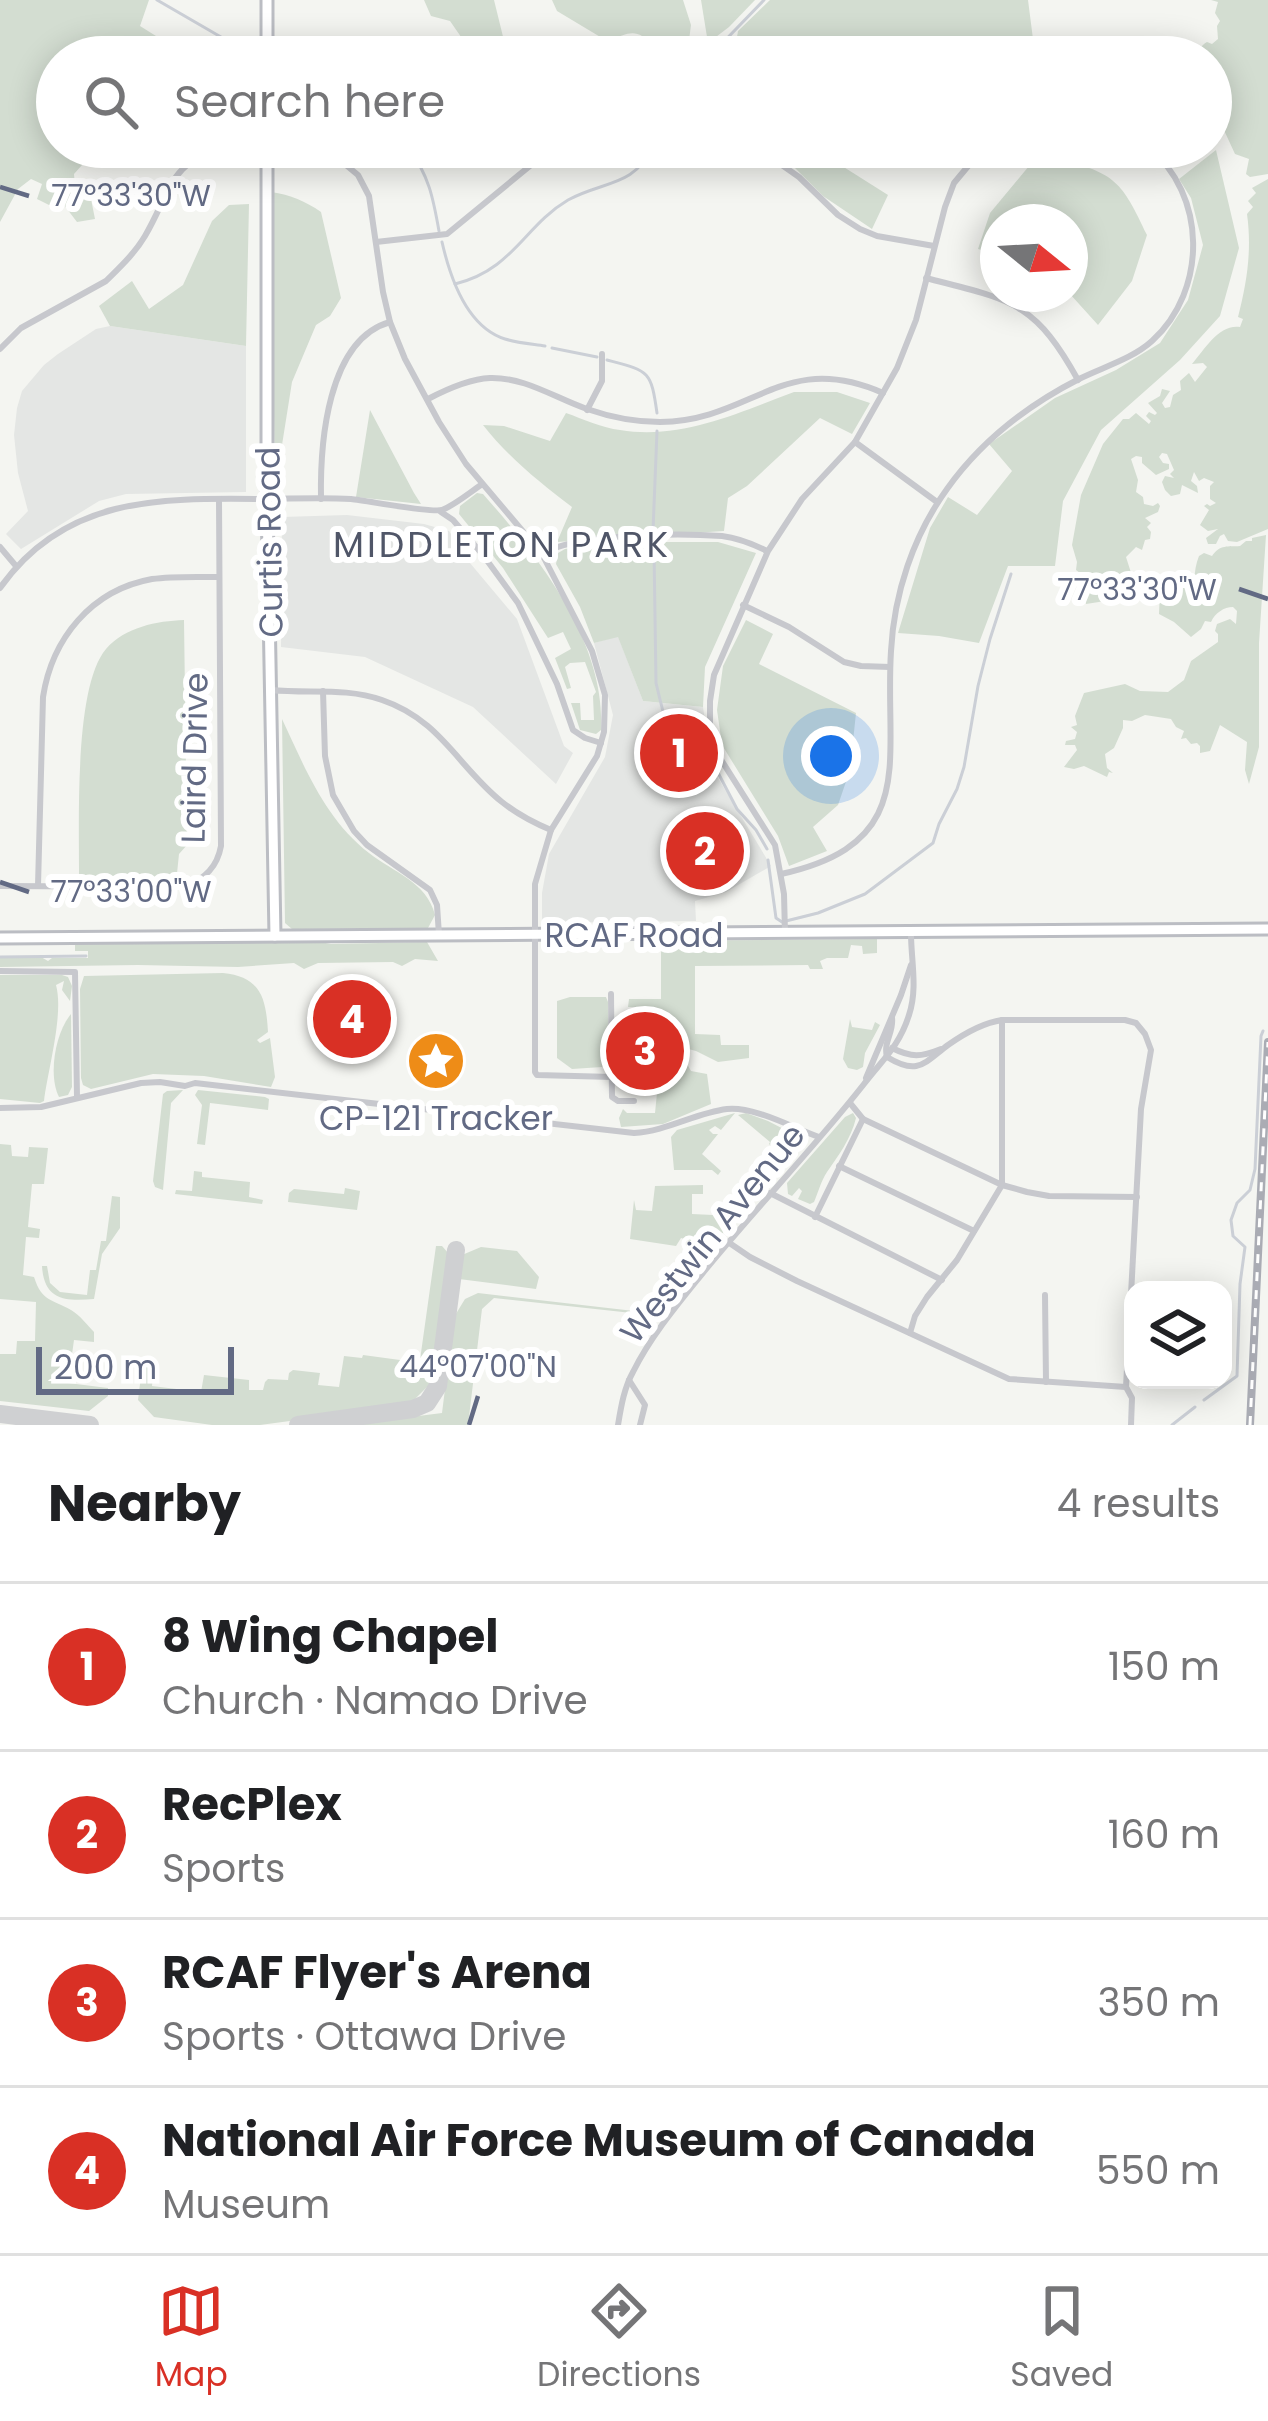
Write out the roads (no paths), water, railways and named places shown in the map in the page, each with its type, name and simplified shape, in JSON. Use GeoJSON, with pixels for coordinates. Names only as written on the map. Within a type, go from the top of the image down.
{"type":"FeatureCollection","features":[{"type":"Feature","properties":{"kind":"main road"},"geometry":{"type":"LineString","coordinates":[[267,0],[267,36]]}},
{"type":"Feature","properties":{"kind":"main road","name":"Curtis Road"},"geometry":{"type":"LineString","coordinates":[[267,168],[275,937]]}},
{"type":"Feature","properties":{"kind":"main road","name":"RCAF Road"},"geometry":{"type":"LineString","coordinates":[[0,938],[536,935],[785,926],[1268,928]]}},
{"type":"Feature","properties":{"kind":"street"},"geometry":{"type":"LineString","coordinates":[[0,349],[21,328],[115,272],[144,238],[182,168]]}},
{"type":"Feature","properties":{"kind":"street"},"geometry":{"type":"LineString","coordinates":[[350,168],[369,196],[383,292],[405,359],[452,443],[542,554],[597,665],[606,708],[602,743],[551,830],[536,884],[535,1072],[612,1077]]}},
{"type":"Feature","properties":{"kind":"street"},"geometry":{"type":"LineString","coordinates":[[376,242],[446,233],[527,168]]}},
{"type":"Feature","properties":{"kind":"street"},"geometry":{"type":"LineString","coordinates":[[786,168],[860,229],[934,246]]}},
{"type":"Feature","properties":{"kind":"street"},"geometry":{"type":"LineString","coordinates":[[785,926],[775,845],[720,758],[710,727],[712,688],[721,656],[768,551],[802,499],[855,442],[897,368],[916,320],[954,184],[967,168]]}},
{"type":"Feature","properties":{"kind":"street"},"geometry":{"type":"LineString","coordinates":[[782,874],[815,866],[842,852],[872,826],[881,810],[890,783],[890,667],[896,616],[908,562],[937,502],[1004,425],[1151,342],[1179,306],[1194,257],[1194,236],[1187,201],[1165,168]]}},
{"type":"Feature","properties":{"kind":"street"},"geometry":{"type":"LineString","coordinates":[[926,278],[1019,307],[1058,344],[1078,380]]}},
{"type":"Feature","properties":{"kind":"street"},"geometry":{"type":"LineString","coordinates":[[321,499],[322,442],[344,364],[363,335],[390,322]]}},
{"type":"Feature","properties":{"kind":"street"},"geometry":{"type":"LineString","coordinates":[[587,410],[602,381],[602,353]]}},
{"type":"Feature","properties":{"kind":"street"},"geometry":{"type":"LineString","coordinates":[[428,399],[489,378],[517,382],[587,410],[661,422],[725,410],[788,382],[813,377],[838,378],[884,393]]}},
{"type":"Feature","properties":{"kind":"street"},"geometry":{"type":"LineString","coordinates":[[855,442],[937,502]]}},
{"type":"Feature","properties":{"kind":"street"},"geometry":{"type":"LineString","coordinates":[[440,511],[482,484]]}},
{"type":"Feature","properties":{"kind":"street","name":"Laird Drive"},"geometry":{"type":"LineString","coordinates":[[0,886],[187,887],[207,876],[219,857],[219,499]]}},
{"type":"Feature","properties":{"kind":"street"},"geometry":{"type":"LineString","coordinates":[[0,588],[16,566],[50,538],[96,514],[143,502],[321,499],[440,511],[483,555],[518,603],[573,730],[602,743]]}},
{"type":"Feature","properties":{"kind":"street"},"geometry":{"type":"LineString","coordinates":[[542,554],[581,541],[629,537],[725,536],[768,551]]}},
{"type":"Feature","properties":{"kind":"street"},"geometry":{"type":"LineString","coordinates":[[0,548],[16,566]]}},
{"type":"Feature","properties":{"kind":"street"},"geometry":{"type":"LineString","coordinates":[[38,886],[43,697],[61,641],[93,605],[120,589],[153,579],[218,578]]}},
{"type":"Feature","properties":{"kind":"street"},"geometry":{"type":"LineString","coordinates":[[743,605],[844,662],[890,667]]}},
{"type":"Feature","properties":{"kind":"street"},"geometry":{"type":"LineString","coordinates":[[271,690],[364,694],[387,701],[440,735],[502,802],[551,830]]}},
{"type":"Feature","properties":{"kind":"street"},"geometry":{"type":"LineString","coordinates":[[323,691],[333,795],[367,844],[430,890],[437,905],[439,935]]}},
{"type":"Feature","properties":{"kind":"street","name":"Westwin Avenue"},"geometry":{"type":"LineString","coordinates":[[886,1052],[892,1018],[911,965],[911,930]]}},
{"type":"Feature","properties":{"kind":"street","name":"Westwin Avenue"},"geometry":{"type":"LineString","coordinates":[[618,1425],[629,1380],[655,1336],[728,1241],[850,1103],[886,1052],[911,1006],[915,974],[911,965]]}},
{"type":"Feature","properties":{"kind":"street"},"geometry":{"type":"LineString","coordinates":[[0,971],[75,972],[77,1097]]}},
{"type":"Feature","properties":{"kind":"street"},"geometry":{"type":"LineString","coordinates":[[611,994],[614,1100],[634,1102]]}},
{"type":"Feature","properties":{"kind":"street"},"geometry":{"type":"LineString","coordinates":[[910,1333],[915,1316],[1002,1185],[1002,1020]]}},
{"type":"Feature","properties":{"kind":"street"},"geometry":{"type":"LineString","coordinates":[[886,1052],[905,1066],[918,1067],[990,1022],[1136,1023],[1151,1050],[1141,1109],[1132,1281]]}},
{"type":"Feature","properties":{"kind":"street"},"geometry":{"type":"LineString","coordinates":[[0,1108],[41,1107],[141,1083],[195,1083],[634,1133],[742,1109],[819,1137]]}},
{"type":"Feature","properties":{"kind":"street"},"geometry":{"type":"LineString","coordinates":[[850,1103],[863,1119],[1002,1185],[1049,1196],[1137,1197]]}},
{"type":"Feature","properties":{"kind":"street"},"geometry":{"type":"LineString","coordinates":[[815,1217],[863,1119]]}},
{"type":"Feature","properties":{"kind":"street"},"geometry":{"type":"LineString","coordinates":[[839,1166],[974,1232]]}},
{"type":"Feature","properties":{"kind":"street"},"geometry":{"type":"LineString","coordinates":[[770,1193],[943,1280]]}},
{"type":"Feature","properties":{"kind":"street"},"geometry":{"type":"LineString","coordinates":[[728,1241],[782,1273],[1009,1379],[1124,1387]]}},
{"type":"Feature","properties":{"kind":"street"},"geometry":{"type":"LineString","coordinates":[[1045,1295],[1046,1382]]}},
{"type":"Feature","properties":{"kind":"street"},"geometry":{"type":"LineString","coordinates":[[629,1380],[645,1405],[640,1425]]}},
{"type":"Feature","properties":{"kind":"street"},"geometry":{"type":"LineString","coordinates":[[1127,1389],[1132,1398],[1131,1425]]}},
{"type":"Feature","properties":{"kind":"waterway"},"geometry":{"type":"LineString","coordinates":[[157,0],[219,36]]}},
{"type":"Feature","properties":{"kind":"waterway"},"geometry":{"type":"LineString","coordinates":[[729,36],[764,0]]}},
{"type":"Feature","properties":{"kind":"waterway"},"geometry":{"type":"LineString","coordinates":[[421,168],[439,231]]}},
{"type":"Feature","properties":{"kind":"waterway"},"geometry":{"type":"LineString","coordinates":[[455,284],[491,269],[568,200],[637,168]]}},
{"type":"Feature","properties":{"kind":"waterway"},"geometry":{"type":"LineString","coordinates":[[442,242],[455,285],[480,324],[505,339],[545,346]]}},
{"type":"Feature","properties":{"kind":"waterway"},"geometry":{"type":"LineString","coordinates":[[552,348],[597,357]]}},
{"type":"Feature","properties":{"kind":"waterway"},"geometry":{"type":"LineString","coordinates":[[607,360],[646,374],[657,413]]}},
{"type":"Feature","properties":{"kind":"waterway"},"geometry":{"type":"LineString","coordinates":[[653,531],[657,431]]}},
{"type":"Feature","properties":{"kind":"waterway"},"geometry":{"type":"LineString","coordinates":[[654,550],[656,683],[666,724],[696,735],[711,757]]}},
{"type":"Feature","properties":{"kind":"waterway"},"geometry":{"type":"LineString","coordinates":[[768,860],[776,918],[782,922],[865,894],[933,843],[964,767],[978,686],[1011,574]]}},
{"type":"Feature","properties":{"kind":"waterway"},"geometry":{"type":"LineString","coordinates":[[715,767],[737,809],[767,849]]}},
{"type":"Feature","properties":{"kind":"waterway"},"geometry":{"type":"LineString","coordinates":[[0,957],[86,956]]}},
{"type":"Feature","properties":{"kind":"waterway"},"geometry":{"type":"LineString","coordinates":[[1204,1400],[1237,1376],[1245,1247],[1233,1236],[1231,1220],[1237,1203],[1250,1190],[1255,1169],[1263,1031]]}},
{"type":"Feature","properties":{"kind":"waterway"},"geometry":{"type":"LineString","coordinates":[[1172,1425],[1195,1407]]}},
{"type":"Feature","properties":{"kind":"railway"},"geometry":{"type":"LineString","coordinates":[[1250,1425],[1268,1042]]}},
{"type":"Feature","properties":{"kind":"place","name":"8 Wing Chapel"},"geometry":{"type":"Point","coordinates":[679,753]}},
{"type":"Feature","properties":{"kind":"place","name":"RecPlex"},"geometry":{"type":"Point","coordinates":[705,851]}},
{"type":"Feature","properties":{"kind":"place","name":"National Air Force Museum of Canada"},"geometry":{"type":"Point","coordinates":[352,1019]}},
{"type":"Feature","properties":{"kind":"place","name":"RCAF Flyer's Arena"},"geometry":{"type":"Point","coordinates":[645,1051]}},
{"type":"Feature","properties":{"kind":"place","name":"CP-121 Tracker"},"geometry":{"type":"Point","coordinates":[436,1061]}},
{"type":"Feature","properties":{"kind":"district","name":"MIDDLETON PARK"},"geometry":{"type":"Point","coordinates":[502,544]}}]}
